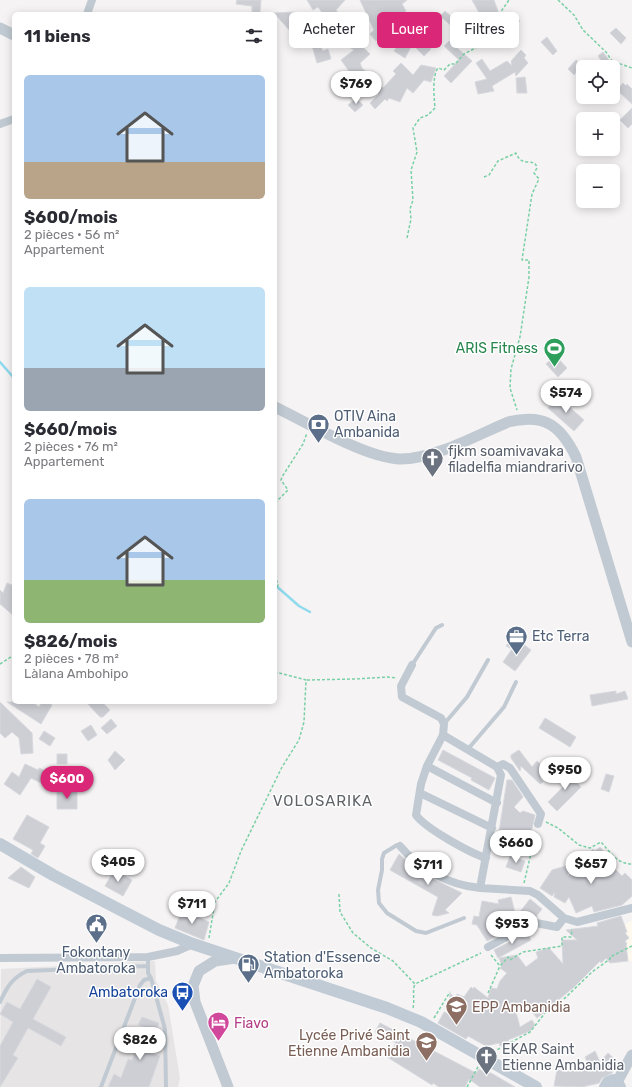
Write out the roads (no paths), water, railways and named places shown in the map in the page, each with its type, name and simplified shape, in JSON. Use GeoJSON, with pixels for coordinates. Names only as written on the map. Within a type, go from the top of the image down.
{"type":"FeatureCollection","features":[{"type":"Feature","properties":{"kind":"main road"},"geometry":{"type":"LineString","coordinates":[[0,844],[140,921],[193,944],[387,1008],[414,1019],[483,1059],[536,1087]]}},
{"type":"Feature","properties":{"kind":"main road"},"geometry":{"type":"LineString","coordinates":[[604,1087],[610,1080],[619,1085]]}},
{"type":"Feature","properties":{"kind":"street"},"geometry":{"type":"LineString","coordinates":[[88,12],[92,0]]}},
{"type":"Feature","properties":{"kind":"street"},"geometry":{"type":"LineString","coordinates":[[0,28],[12,34]]}},
{"type":"Feature","properties":{"kind":"street"},"geometry":{"type":"LineString","coordinates":[[0,124],[12,120]]}},
{"type":"Feature","properties":{"kind":"street"},"geometry":{"type":"LineString","coordinates":[[277,408],[369,452],[399,459],[431,454],[508,422],[520,419],[552,425],[562,432],[576,457],[632,642]]}},
{"type":"Feature","properties":{"kind":"street"},"geometry":{"type":"LineString","coordinates":[[412,665],[401,686],[402,697],[441,718],[444,724],[444,735],[427,766],[416,815],[420,820],[439,833],[486,858]]}},
{"type":"Feature","properties":{"kind":"street"},"geometry":{"type":"LineString","coordinates":[[444,735],[497,767],[501,775],[480,888]]}},
{"type":"Feature","properties":{"kind":"street"},"geometry":{"type":"LineString","coordinates":[[497,767],[503,764],[510,768],[541,814],[542,823]]}},
{"type":"Feature","properties":{"kind":"street"},"geometry":{"type":"LineString","coordinates":[[427,766],[497,803]]}},
{"type":"Feature","properties":{"kind":"street"},"geometry":{"type":"LineString","coordinates":[[420,793],[492,828]]}},
{"type":"Feature","properties":{"kind":"street"},"geometry":{"type":"LineString","coordinates":[[400,846],[414,861],[432,872],[464,887],[522,890],[538,895],[564,918],[578,922],[632,908]]}},
{"type":"Feature","properties":{"kind":"street"},"geometry":{"type":"LineString","coordinates":[[488,947],[521,928],[536,923],[557,927],[564,918]]}},
{"type":"Feature","properties":{"kind":"street"},"geometry":{"type":"LineString","coordinates":[[0,958],[148,957],[177,951],[193,944]]}},
{"type":"Feature","properties":{"kind":"street"},"geometry":{"type":"LineString","coordinates":[[228,1087],[195,1002],[193,986],[199,971],[215,961],[235,958]]}},
{"type":"Feature","properties":{"kind":"street"},"geometry":{"type":"LineString","coordinates":[[619,1085],[632,1055]]}},
{"type":"Feature","properties":{"kind":"lane"},"geometry":{"type":"LineString","coordinates":[[412,665],[436,628],[442,625]]}},
{"type":"Feature","properties":{"kind":"lane"},"geometry":{"type":"LineString","coordinates":[[444,724],[467,697],[488,660]]}},
{"type":"Feature","properties":{"kind":"lane"},"geometry":{"type":"LineString","coordinates":[[468,749],[504,707],[516,682]]}},
{"type":"Feature","properties":{"kind":"lane"},"geometry":{"type":"LineString","coordinates":[[400,846],[397,845],[384,853],[382,858],[382,870],[378,890],[379,903],[387,913],[416,931],[426,933],[464,918]]}},
{"type":"Feature","properties":{"kind":"lane"},"geometry":{"type":"LineString","coordinates":[[148,957],[148,973],[151,978],[152,988],[165,1029],[166,1087]]}},
{"type":"Feature","properties":{"kind":"lane"},"geometry":{"type":"LineString","coordinates":[[0,1002],[8,984],[16,976],[26,971],[147,966]]}},
{"type":"Feature","properties":{"kind":"lane"},"geometry":{"type":"LineString","coordinates":[[101,1087],[140,985],[144,980],[151,978]]}},
{"type":"Feature","properties":{"kind":"waterway"},"geometry":{"type":"LineString","coordinates":[[0,362],[12,376]]}},
{"type":"Feature","properties":{"kind":"waterway"},"geometry":{"type":"LineString","coordinates":[[277,587],[299,606],[310,612]]}},
{"type":"Feature","properties":{"kind":"place","name":"ARIS Fitness"},"geometry":{"type":"Point","coordinates":[554,368]}},
{"type":"Feature","properties":{"kind":"place","name":"OTIV Aina Ambanida"},"geometry":{"type":"Point","coordinates":[318,444]}},
{"type":"Feature","properties":{"kind":"place","name":"fjkm soamivavaka filadelfia miandrarivo"},"geometry":{"type":"Point","coordinates":[432,478]}},
{"type":"Feature","properties":{"kind":"place","name":"Etc Terra"},"geometry":{"type":"Point","coordinates":[517,656]}},
{"type":"Feature","properties":{"kind":"place","name":"Fokontany Ambatoroka"},"geometry":{"type":"Point","coordinates":[96,944]}},
{"type":"Feature","properties":{"kind":"place","name":"Station d'Essence Ambatoroka"},"geometry":{"type":"Point","coordinates":[248,984]}},
{"type":"Feature","properties":{"kind":"place","name":"Ambatoroka"},"geometry":{"type":"Point","coordinates":[183,1012]}},
{"type":"Feature","properties":{"kind":"place","name":"EPP Ambanidia"},"geometry":{"type":"Point","coordinates":[456,1026]}},
{"type":"Feature","properties":{"kind":"place","name":"Fiavo"},"geometry":{"type":"Point","coordinates":[218,1042]}},
{"type":"Feature","properties":{"kind":"place","name":"Lycée Privé Saint Etienne Ambanidia"},"geometry":{"type":"Point","coordinates":[426,1062]}},
{"type":"Feature","properties":{"kind":"place","name":"EKAR Saint Etienne Ambanidia"},"geometry":{"type":"Point","coordinates":[486,1076]}},
{"type":"Feature","properties":{"kind":"district","name":"VOLOSARIKA"},"geometry":{"type":"Point","coordinates":[323,801]}}]}
